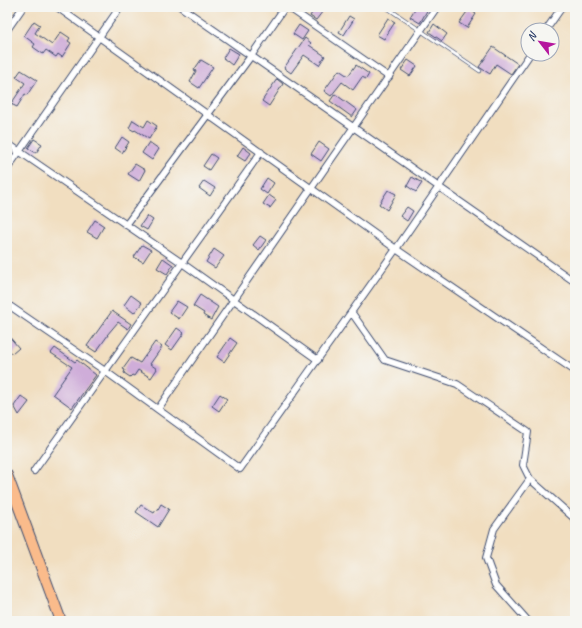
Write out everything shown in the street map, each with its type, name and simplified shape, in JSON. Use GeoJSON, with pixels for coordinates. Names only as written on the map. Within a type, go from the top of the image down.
{"type":"FeatureCollection","features":[{"type":"Feature","properties":{"kind":"main road"},"geometry":{"type":"LineString","coordinates":[[7,475],[61,621]]}},
{"type":"Feature","properties":{"kind":"street"},"geometry":{"type":"LineString","coordinates":[[7,30],[24,7]]}},
{"type":"Feature","properties":{"kind":"street"},"geometry":{"type":"LineString","coordinates":[[57,7],[396,249],[575,371]]}},
{"type":"Feature","properties":{"kind":"street"},"geometry":{"type":"LineString","coordinates":[[7,169],[120,7]]}},
{"type":"Feature","properties":{"kind":"street"},"geometry":{"type":"LineString","coordinates":[[181,7],[575,282]]}},
{"type":"Feature","properties":{"kind":"street"},"geometry":{"type":"LineString","coordinates":[[126,225],[286,7],[389,77]]}},
{"type":"Feature","properties":{"kind":"street"},"geometry":{"type":"LineString","coordinates":[[158,409],[437,7]]}},
{"type":"Feature","properties":{"kind":"street"},"geometry":{"type":"LineString","coordinates":[[552,22],[562,7]]}},
{"type":"Feature","properties":{"kind":"street"},"geometry":{"type":"LineString","coordinates":[[7,304],[105,371],[240,469],[352,312],[525,62]]}},
{"type":"Feature","properties":{"kind":"street"},"geometry":{"type":"LineString","coordinates":[[7,143],[182,263],[318,360]]}},
{"type":"Feature","properties":{"kind":"street"},"geometry":{"type":"LineString","coordinates":[[34,471],[260,152]]}},
{"type":"Feature","properties":{"kind":"street"},"geometry":{"type":"LineString","coordinates":[[352,312],[386,360],[457,384],[528,432],[523,465],[530,479],[575,519]]}},
{"type":"Feature","properties":{"kind":"street"},"geometry":{"type":"LineString","coordinates":[[528,621],[496,585],[486,558],[494,529],[530,479]]}},
{"type":"Feature","properties":{"kind":"lane"},"geometry":{"type":"LineString","coordinates":[[386,7],[480,71]]}},
{"type":"Feature","properties":{"kind":"building"},"geometry":{"type":"Polygon","coordinates":[[[316,7],[326,7],[316,20],[310,16],[316,7]]]}},
{"type":"Feature","properties":{"kind":"building"},"geometry":{"type":"Polygon","coordinates":[[[416,7],[429,7],[420,23],[410,17],[416,7]]]}},
{"type":"Feature","properties":{"kind":"building"},"geometry":{"type":"Polygon","coordinates":[[[469,9],[476,14],[467,28],[459,23],[469,9]]]}},
{"type":"Feature","properties":{"kind":"building"},"geometry":{"type":"Polygon","coordinates":[[[349,16],[354,19],[344,35],[339,32],[349,16]]]}},
{"type":"Feature","properties":{"kind":"building"},"geometry":{"type":"Polygon","coordinates":[[[388,18],[395,22],[384,39],[377,35],[388,18]]]}},
{"type":"Feature","properties":{"kind":"building"},"geometry":{"type":"Polygon","coordinates":[[[34,21],[40,25],[35,33],[52,45],[61,32],[70,38],[68,41],[71,43],[62,57],[58,54],[56,57],[46,50],[43,54],[33,47],[35,44],[24,36],[34,21]]]}},
{"type":"Feature","properties":{"kind":"building"},"geometry":{"type":"Polygon","coordinates":[[[434,24],[447,34],[442,41],[429,32],[434,24]]]}},
{"type":"Feature","properties":{"kind":"building"},"geometry":{"type":"Polygon","coordinates":[[[299,25],[308,31],[302,40],[293,34],[299,25]]]}},
{"type":"Feature","properties":{"kind":"building"},"geometry":{"type":"Polygon","coordinates":[[[305,38],[311,43],[309,45],[325,56],[319,65],[304,55],[291,73],[284,68],[305,38]]]}},
{"type":"Feature","properties":{"kind":"building"},"geometry":{"type":"Polygon","coordinates":[[[493,47],[518,64],[511,74],[496,64],[490,74],[479,67],[493,47]]]}},
{"type":"Feature","properties":{"kind":"building"},"geometry":{"type":"Polygon","coordinates":[[[229,48],[239,54],[232,65],[223,58],[229,48]]]}},
{"type":"Feature","properties":{"kind":"building"},"geometry":{"type":"Polygon","coordinates":[[[201,60],[213,67],[199,88],[190,82],[196,71],[194,70],[201,60]]]}},
{"type":"Feature","properties":{"kind":"building"},"geometry":{"type":"Polygon","coordinates":[[[408,60],[417,66],[410,76],[401,70],[408,60]]]}},
{"type":"Feature","properties":{"kind":"building"},"geometry":{"type":"Polygon","coordinates":[[[356,65],[369,74],[366,79],[362,77],[353,90],[342,82],[331,96],[324,91],[339,70],[348,76],[356,65]]]}},
{"type":"Feature","properties":{"kind":"building"},"geometry":{"type":"Polygon","coordinates":[[[21,70],[37,80],[27,95],[25,94],[17,107],[11,104],[25,83],[16,77],[21,70]]]}},
{"type":"Feature","properties":{"kind":"building"},"geometry":{"type":"Polygon","coordinates":[[[277,79],[283,84],[269,106],[262,101],[277,79]]]}},
{"type":"Feature","properties":{"kind":"building"},"geometry":{"type":"Polygon","coordinates":[[[335,94],[357,110],[352,117],[330,101],[335,94]]]}},
{"type":"Feature","properties":{"kind":"building"},"geometry":{"type":"Polygon","coordinates":[[[133,120],[144,127],[148,120],[157,126],[149,139],[129,128],[133,120]]]}},
{"type":"Feature","properties":{"kind":"building"},"geometry":{"type":"Polygon","coordinates":[[[122,137],[129,142],[122,153],[115,148],[122,137]]]}},
{"type":"Feature","properties":{"kind":"building"},"geometry":{"type":"Polygon","coordinates":[[[34,139],[42,144],[36,153],[28,148],[34,139]]]}},
{"type":"Feature","properties":{"kind":"building"},"geometry":{"type":"Polygon","coordinates":[[[149,142],[159,149],[152,160],[142,153],[149,142]]]}},
{"type":"Feature","properties":{"kind":"building"},"geometry":{"type":"Polygon","coordinates":[[[319,142],[329,149],[321,161],[311,154],[319,142]]]}},
{"type":"Feature","properties":{"kind":"building"},"geometry":{"type":"Polygon","coordinates":[[[243,147],[251,153],[245,161],[237,156],[243,147]]]}},
{"type":"Feature","properties":{"kind":"building"},"geometry":{"type":"Polygon","coordinates":[[[211,154],[217,158],[209,170],[203,166],[211,154]]]}},
{"type":"Feature","properties":{"kind":"building"},"geometry":{"type":"Polygon","coordinates":[[[135,164],[145,170],[139,181],[128,174],[135,164]]]}},
{"type":"Feature","properties":{"kind":"building"},"geometry":{"type":"Polygon","coordinates":[[[412,177],[422,183],[416,192],[407,186],[412,177]]]}},
{"type":"Feature","properties":{"kind":"building"},"geometry":{"type":"Polygon","coordinates":[[[267,178],[274,183],[267,194],[260,189],[267,178]]]}},
{"type":"Feature","properties":{"kind":"building"},"geometry":{"type":"Polygon","coordinates":[[[204,181],[215,188],[210,196],[199,188],[204,181]]]}},
{"type":"Feature","properties":{"kind":"building"},"geometry":{"type":"Polygon","coordinates":[[[388,190],[396,194],[387,210],[379,204],[388,190]]]}},
{"type":"Feature","properties":{"kind":"building"},"geometry":{"type":"Polygon","coordinates":[[[269,195],[276,200],[270,208],[263,204],[269,195]]]}},
{"type":"Feature","properties":{"kind":"building"},"geometry":{"type":"Polygon","coordinates":[[[407,207],[413,211],[407,221],[400,216],[407,207]]]}},
{"type":"Feature","properties":{"kind":"building"},"geometry":{"type":"Polygon","coordinates":[[[147,216],[153,220],[147,230],[140,226],[147,216]]]}},
{"type":"Feature","properties":{"kind":"building"},"geometry":{"type":"Polygon","coordinates":[[[95,220],[104,226],[97,238],[87,232],[95,220]]]}},
{"type":"Feature","properties":{"kind":"building"},"geometry":{"type":"Polygon","coordinates":[[[260,236],[266,240],[259,250],[253,245],[260,236]]]}},
{"type":"Feature","properties":{"kind":"building"},"geometry":{"type":"Polygon","coordinates":[[[142,245],[151,250],[143,262],[134,257],[142,245]]]}},
{"type":"Feature","properties":{"kind":"building"},"geometry":{"type":"Polygon","coordinates":[[[214,249],[224,256],[215,268],[206,262],[214,249]]]}},
{"type":"Feature","properties":{"kind":"building"},"geometry":{"type":"Polygon","coordinates":[[[163,258],[173,265],[167,274],[157,268],[163,258]]]}},
{"type":"Feature","properties":{"kind":"building"},"geometry":{"type":"Polygon","coordinates":[[[131,295],[142,303],[134,313],[124,305],[131,295]]]}},
{"type":"Feature","properties":{"kind":"building"},"geometry":{"type":"Polygon","coordinates":[[[200,295],[218,307],[211,320],[203,315],[204,313],[193,306],[200,295]]]}},
{"type":"Feature","properties":{"kind":"building"},"geometry":{"type":"Polygon","coordinates":[[[177,301],[187,307],[179,319],[169,312],[177,301]]]}},
{"type":"Feature","properties":{"kind":"building"},"geometry":{"type":"Polygon","coordinates":[[[112,311],[131,324],[128,329],[118,322],[96,352],[87,346],[112,311]]]}},
{"type":"Feature","properties":{"kind":"building"},"geometry":{"type":"Polygon","coordinates":[[[177,328],[184,333],[172,350],[165,345],[177,328]]]}},
{"type":"Feature","properties":{"kind":"building"},"geometry":{"type":"Polygon","coordinates":[[[7,334],[19,348],[12,354],[7,347],[7,334]]]}},
{"type":"Feature","properties":{"kind":"building"},"geometry":{"type":"Polygon","coordinates":[[[230,338],[237,343],[224,362],[217,357],[230,338]]]}},
{"type":"Feature","properties":{"kind":"building"},"geometry":{"type":"Polygon","coordinates":[[[155,342],[162,347],[150,364],[157,369],[151,378],[138,370],[134,376],[132,375],[130,377],[124,373],[125,370],[123,369],[131,358],[140,363],[155,342]]]}},
{"type":"Feature","properties":{"kind":"building"},"geometry":{"type":"Polygon","coordinates":[[[55,348],[75,362],[77,360],[96,375],[72,408],[53,394],[72,367],[51,353],[55,348]]]}},
{"type":"Feature","properties":{"kind":"building"},"geometry":{"type":"Polygon","coordinates":[[[220,394],[227,399],[219,411],[212,406],[220,394]]]}},
{"type":"Feature","properties":{"kind":"building"},"geometry":{"type":"Polygon","coordinates":[[[21,396],[29,402],[19,415],[14,406],[21,396]]]}},
{"type":"Feature","properties":{"kind":"building"},"geometry":{"type":"Polygon","coordinates":[[[161,504],[169,509],[158,527],[136,512],[141,505],[154,513],[161,504]]]}}]}
